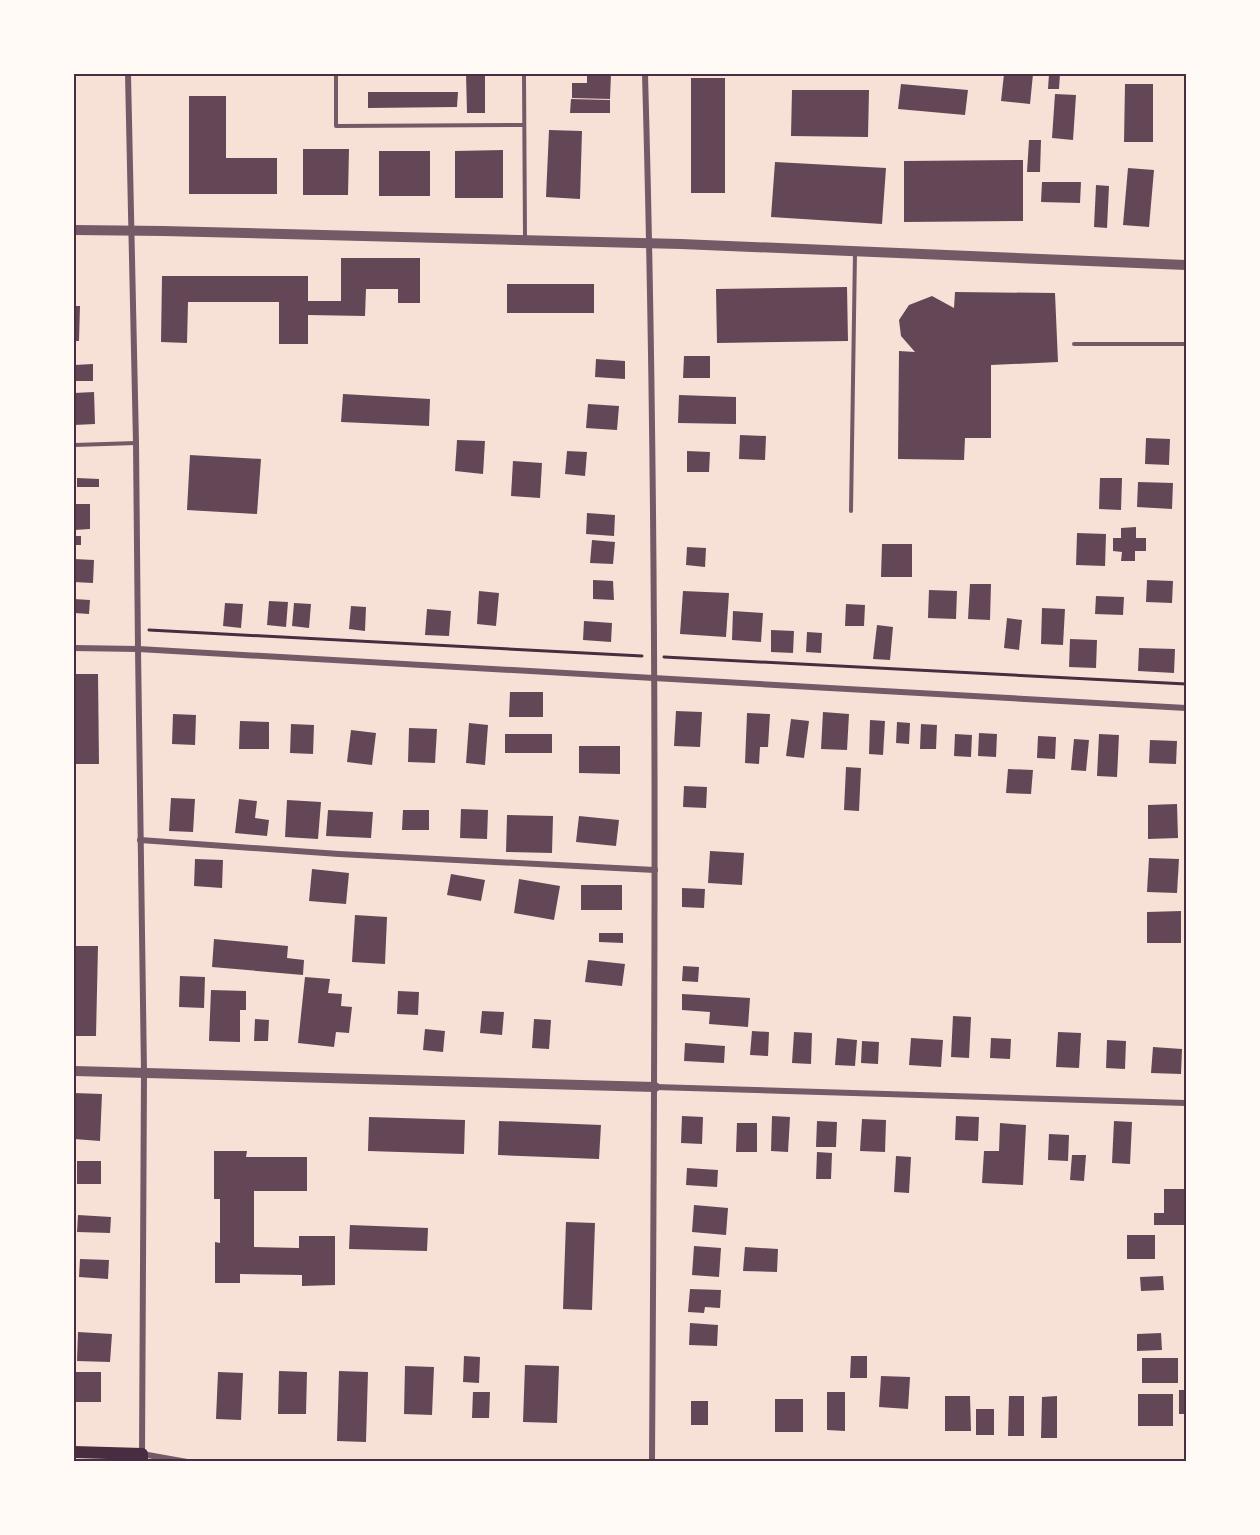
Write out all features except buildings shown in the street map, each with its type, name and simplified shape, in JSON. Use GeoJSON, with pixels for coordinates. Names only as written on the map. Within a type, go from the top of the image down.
{"type":"FeatureCollection","features":[{"type":"Feature","properties":{"kind":"main road"},"geometry":{"type":"LineString","coordinates":[[74,1452],[142,1458]]}},
{"type":"Feature","properties":{"kind":"street"},"geometry":{"type":"LineString","coordinates":[[128,74],[136,443],[144,1074],[142,1458],[187,1461]]}},
{"type":"Feature","properties":{"kind":"street"},"geometry":{"type":"LineString","coordinates":[[645,74],[655,656],[652,1461]]}},
{"type":"Feature","properties":{"kind":"street"},"geometry":{"type":"LineString","coordinates":[[74,230],[525,240],[1186,265]]}},
{"type":"Feature","properties":{"kind":"street"},"geometry":{"type":"LineString","coordinates":[[74,648],[138,649],[1186,708]]}},
{"type":"Feature","properties":{"kind":"street"},"geometry":{"type":"LineString","coordinates":[[141,840],[339,854],[655,870]]}},
{"type":"Feature","properties":{"kind":"street"},"geometry":{"type":"LineString","coordinates":[[74,1071],[1186,1103]]}},
{"type":"Feature","properties":{"kind":"lane"},"geometry":{"type":"LineString","coordinates":[[336,74],[336,126],[524,125]]}},
{"type":"Feature","properties":{"kind":"lane"},"geometry":{"type":"LineString","coordinates":[[524,74],[525,240]]}},
{"type":"Feature","properties":{"kind":"lane"},"geometry":{"type":"LineString","coordinates":[[851,511],[855,252]]}},
{"type":"Feature","properties":{"kind":"lane"},"geometry":{"type":"LineString","coordinates":[[1074,344],[1186,344]]}},
{"type":"Feature","properties":{"kind":"lane"},"geometry":{"type":"LineString","coordinates":[[74,445],[136,443]]}},
{"type":"Feature","properties":{"kind":"path"},"geometry":{"type":"LineString","coordinates":[[137,629],[1186,684]]}}]}
